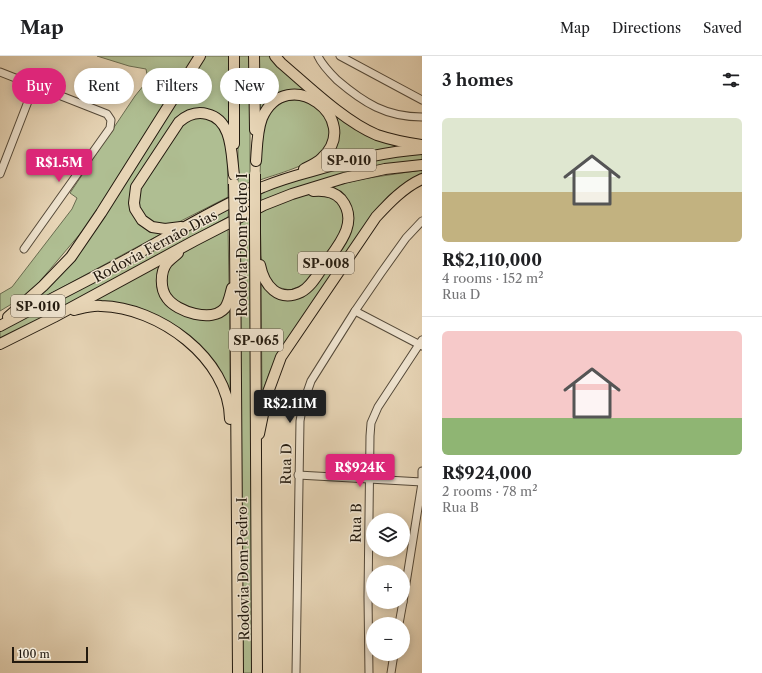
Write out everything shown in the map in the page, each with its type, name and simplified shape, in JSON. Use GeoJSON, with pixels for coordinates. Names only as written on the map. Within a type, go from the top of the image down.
{"type":"FeatureCollection","features":[{"type":"Feature","properties":{"kind":"highway"},"geometry":{"type":"LineString","coordinates":[[0,324],[43,286],[71,257],[101,213],[200,56]]}},
{"type":"Feature","properties":{"kind":"highway","name":"Rodovia Dom Pedro I"},"geometry":{"type":"LineString","coordinates":[[234,56],[238,673]]}},
{"type":"Feature","properties":{"kind":"highway","name":"Rodovia Dom Pedro I"},"geometry":{"type":"LineString","coordinates":[[254,56],[256,161],[255,442],[258,624],[257,673]]}},
{"type":"Feature","properties":{"kind":"highway"},"geometry":{"type":"LineString","coordinates":[[275,56],[281,63],[342,114],[360,126],[389,139],[422,145]]}},
{"type":"Feature","properties":{"kind":"highway"},"geometry":{"type":"LineString","coordinates":[[256,161],[262,120],[271,105],[282,97],[297,95],[311,98],[321,104],[328,113],[334,126],[333,141],[330,148],[326,154],[317,161],[279,181]]}},
{"type":"Feature","properties":{"kind":"highway"},"geometry":{"type":"LineString","coordinates":[[186,226],[165,229],[152,227],[142,220],[135,209],[134,203],[136,187],[178,122],[184,117],[198,113],[210,114],[224,124],[229,137],[234,179]]}},
{"type":"Feature","properties":{"kind":"highway","name":"Rodovia Fernão Dias"},"geometry":{"type":"LineString","coordinates":[[0,324],[110,268],[221,208],[279,181],[365,157],[422,149]]}},
{"type":"Feature","properties":{"kind":"highway","name":"Rodovia Fernão Dias"},"geometry":{"type":"LineString","coordinates":[[0,344],[54,317],[264,205],[292,194],[344,178],[384,168],[422,165]]}},
{"type":"Feature","properties":{"kind":"highway"},"geometry":{"type":"LineString","coordinates":[[255,442],[262,427],[267,395],[281,357],[376,217],[390,202],[422,179]]}},
{"type":"Feature","properties":{"kind":"highway","name":"SP-008"},"geometry":{"type":"LineString","coordinates":[[255,235],[262,277],[271,289],[284,294],[292,294],[300,292],[312,282],[346,233],[348,226],[348,210],[340,198],[334,193],[327,191],[314,190],[292,194]]}},
{"type":"Feature","properties":{"kind":"highway"},"geometry":{"type":"LineString","coordinates":[[194,241],[180,251],[167,264],[163,271],[163,290],[167,298],[174,304],[197,314],[212,315],[219,312],[224,309],[228,302],[236,274]]}},
{"type":"Feature","properties":{"kind":"highway"},"geometry":{"type":"LineString","coordinates":[[54,317],[89,306],[100,305],[119,307],[144,316],[178,333],[199,350],[208,360],[221,383],[229,407],[230,425],[236,442]]}},
{"type":"Feature","properties":{"kind":"street"},"geometry":{"type":"LineString","coordinates":[[318,56],[330,73],[367,103],[384,112],[396,115],[422,117]]}},
{"type":"Feature","properties":{"kind":"street"},"geometry":{"type":"LineString","coordinates":[[340,56],[422,100]]}},
{"type":"Feature","properties":{"kind":"street"},"geometry":{"type":"LineString","coordinates":[[0,72],[12,77]]}},
{"type":"Feature","properties":{"kind":"street"},"geometry":{"type":"LineString","coordinates":[[24,249],[110,128],[111,120],[107,114],[66,98]]}},
{"type":"Feature","properties":{"kind":"street"},"geometry":{"type":"LineString","coordinates":[[0,174],[27,104]]}},
{"type":"Feature","properties":{"kind":"street","name":"Rua D"},"geometry":{"type":"LineString","coordinates":[[296,673],[298,475],[300,421],[303,404],[312,381],[355,311],[406,238],[422,221]]}},
{"type":"Feature","properties":{"kind":"street"},"geometry":{"type":"LineString","coordinates":[[355,311],[421,344]]}},
{"type":"Feature","properties":{"kind":"street","name":"Rua B"},"geometry":{"type":"LineString","coordinates":[[369,673],[368,597],[371,423],[378,407],[421,344]]}},
{"type":"Feature","properties":{"kind":"street"},"geometry":{"type":"LineString","coordinates":[[409,565],[422,481],[422,471]]}},
{"type":"Feature","properties":{"kind":"street"},"geometry":{"type":"LineString","coordinates":[[298,475],[422,481]]}},
{"type":"Feature","properties":{"kind":"street"},"geometry":{"type":"LineString","coordinates":[[391,673],[393,661]]}},
{"type":"Feature","properties":{"kind":"green space"},"geometry":{"type":"Polygon","coordinates":[[[97,56],[198,56],[190,68],[142,68],[129,66],[97,56]]]}},
{"type":"Feature","properties":{"kind":"green space"},"geometry":{"type":"Polygon","coordinates":[[[204,56],[230,56],[230,68],[220,68],[220,104],[229,104],[229,126],[186,113],[131,197],[149,230],[161,234],[35,302],[34,300],[57,276],[172,104],[212,104],[212,68],[196,68],[204,56]]]}},
{"type":"Feature","properties":{"kind":"green space"},"geometry":{"type":"Polygon","coordinates":[[[238,56],[250,56],[250,68],[238,68],[238,56]]]}},
{"type":"Feature","properties":{"kind":"green space"},"geometry":{"type":"Polygon","coordinates":[[[259,56],[271,56],[381,141],[398,147],[366,152],[323,163],[336,123],[300,93],[259,115],[259,104],[279,104],[279,68],[259,68],[259,56]]]}},
{"type":"Feature","properties":{"kind":"green space"},"geometry":{"type":"Polygon","coordinates":[[[142,87],[142,104],[167,104],[90,222],[30,293],[0,311],[0,294],[12,287],[72,209],[77,198],[70,193],[130,104],[134,104],[135,96],[142,87]]]}},
{"type":"Feature","properties":{"kind":"green space"},"geometry":{"type":"Polygon","coordinates":[[[306,99],[329,119],[330,139],[325,149],[310,161],[260,180],[261,138],[269,113],[282,101],[306,99]]]}},
{"type":"Feature","properties":{"kind":"green space"},"geometry":{"type":"Polygon","coordinates":[[[238,104],[250,104],[250,182],[238,188],[238,104]]]}},
{"type":"Feature","properties":{"kind":"green space"},"geometry":{"type":"Polygon","coordinates":[[[200,116],[219,124],[227,147],[228,197],[173,225],[159,225],[142,216],[137,197],[139,189],[181,124],[200,116]]]}},
{"type":"Feature","properties":{"kind":"green space"},"geometry":{"type":"Polygon","coordinates":[[[422,153],[422,163],[261,202],[261,192],[304,177],[372,160],[422,153]]]}},
{"type":"Feature","properties":{"kind":"green space"},"geometry":{"type":"Polygon","coordinates":[[[422,170],[422,173],[409,180],[388,196],[369,219],[282,347],[270,371],[262,393],[261,283],[268,290],[300,295],[352,216],[326,188],[362,179],[422,170]]]}},
{"type":"Feature","properties":{"kind":"green space"},"geometry":{"type":"Polygon","coordinates":[[[317,193],[335,198],[342,207],[345,220],[341,233],[303,285],[290,290],[276,287],[263,270],[261,255],[260,210],[301,196],[317,193]]]}},
{"type":"Feature","properties":{"kind":"green space"},"geometry":{"type":"Polygon","coordinates":[[[229,207],[228,217],[0,341],[0,329],[229,207]]]}},
{"type":"Feature","properties":{"kind":"green space"},"geometry":{"type":"Polygon","coordinates":[[[250,215],[254,673],[240,673],[238,221],[250,215]]]}},
{"type":"Feature","properties":{"kind":"green space"},"geometry":{"type":"Polygon","coordinates":[[[228,226],[229,286],[222,307],[210,313],[186,308],[172,298],[165,285],[168,265],[182,253],[228,226]]]}},
{"type":"Feature","properties":{"kind":"green space"},"geometry":{"type":"Polygon","coordinates":[[[166,260],[160,290],[194,317],[230,307],[230,400],[225,385],[169,325],[86,304],[166,260]]]}}]}
